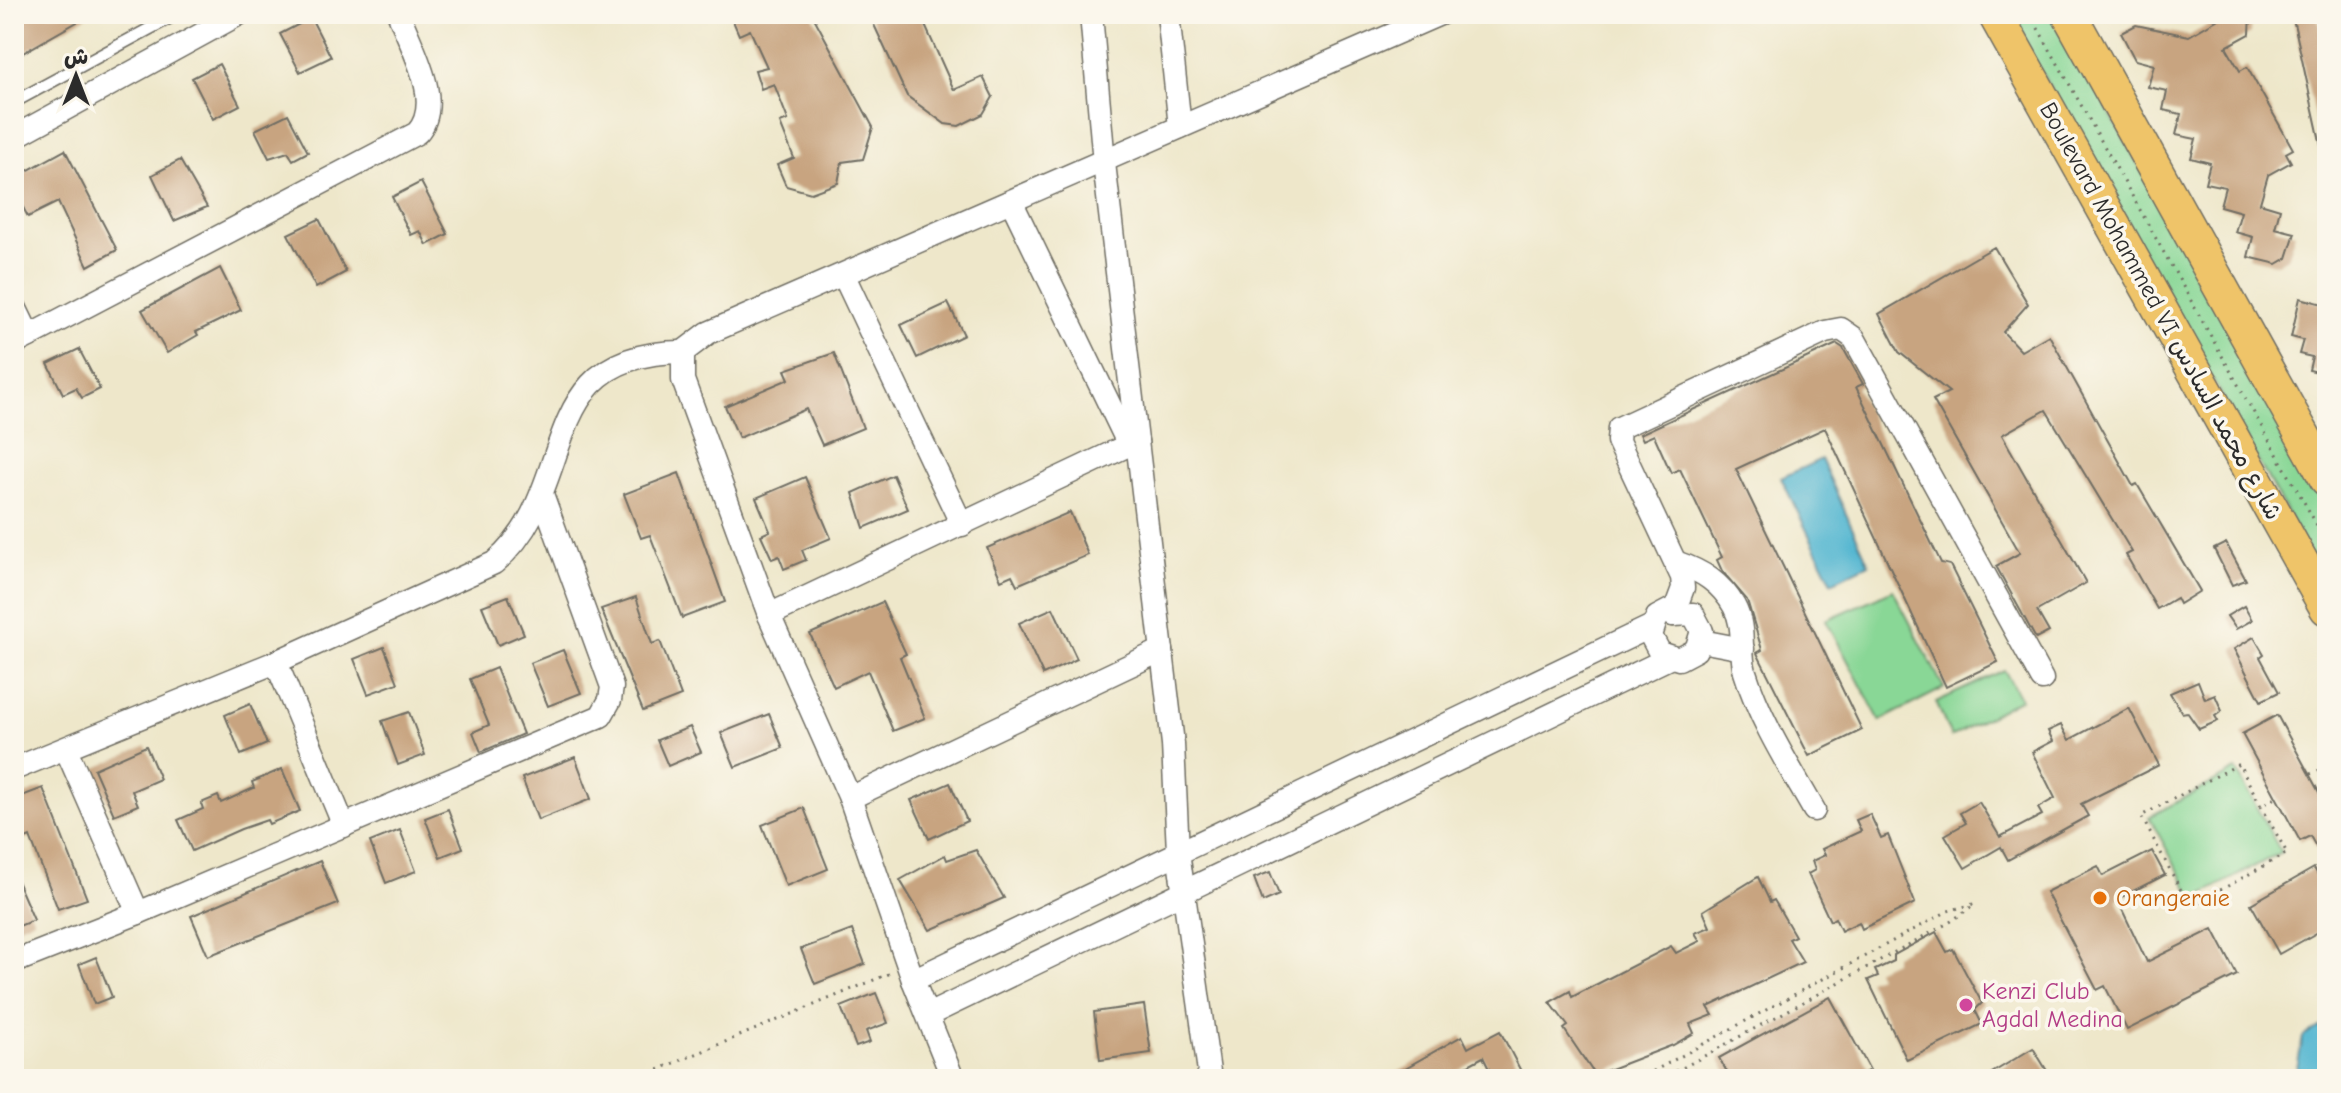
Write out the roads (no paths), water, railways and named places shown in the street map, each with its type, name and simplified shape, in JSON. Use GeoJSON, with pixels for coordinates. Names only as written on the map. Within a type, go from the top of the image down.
{"type":"FeatureCollection","features":[{"type":"Feature","properties":{"kind":"main road","name":"Boulevard Mohammed VI شارع محمد السادس"},"geometry":{"type":"LineString","coordinates":[[1995,14],[2327,608]]}},
{"type":"Feature","properties":{"kind":"main road"},"geometry":{"type":"LineString","coordinates":[[2069,14],[2327,479]]}},
{"type":"Feature","properties":{"kind":"street"},"geometry":{"type":"LineString","coordinates":[[14,137],[239,14]]}},
{"type":"Feature","properties":{"kind":"street"},"geometry":{"type":"LineString","coordinates":[[14,305],[22,340],[417,133],[426,124],[428,94],[399,14]]}},
{"type":"Feature","properties":{"kind":"street"},"geometry":{"type":"LineString","coordinates":[[1091,14],[1133,443],[1173,744],[1178,852],[1210,1079]]}},
{"type":"Feature","properties":{"kind":"street"},"geometry":{"type":"LineString","coordinates":[[1168,14],[1180,127]]}},
{"type":"Feature","properties":{"kind":"street"},"geometry":{"type":"LineString","coordinates":[[14,769],[276,662],[494,563],[509,550],[542,494],[565,427],[587,383],[609,366],[635,355],[683,352],[708,333],[1440,14]]}},
{"type":"Feature","properties":{"kind":"street"},"geometry":{"type":"LineString","coordinates":[[1012,203],[1133,443]]}},
{"type":"Feature","properties":{"kind":"street"},"geometry":{"type":"LineString","coordinates":[[844,276],[962,525]]}},
{"type":"Feature","properties":{"kind":"street"},"geometry":{"type":"LineString","coordinates":[[1673,615],[1683,588],[1678,563],[1618,441],[1619,428],[1825,332],[1841,329],[1854,338],[2042,679]]}},
{"type":"Feature","properties":{"kind":"street"},"geometry":{"type":"LineString","coordinates":[[683,352],[683,380],[769,615],[850,798],[911,973],[953,1079]]}},
{"type":"Feature","properties":{"kind":"street"},"geometry":{"type":"LineString","coordinates":[[769,615],[1133,443]]}},
{"type":"Feature","properties":{"kind":"street"},"geometry":{"type":"LineString","coordinates":[[14,962],[138,913],[601,716],[610,700],[612,687],[542,494]]}},
{"type":"Feature","properties":{"kind":"street"},"geometry":{"type":"LineString","coordinates":[[1678,563],[1703,571],[1721,588],[1740,619],[1744,669],[1771,733],[1814,810]]}},
{"type":"Feature","properties":{"kind":"street"},"geometry":{"type":"LineString","coordinates":[[911,973],[1449,725],[1652,626],[1665,611],[1674,608],[1673,615]]}},
{"type":"Feature","properties":{"kind":"street"},"geometry":{"type":"LineString","coordinates":[[928,1015],[1669,658],[1689,656],[1701,641],[1699,622],[1693,614],[1673,615]]}},
{"type":"Feature","properties":{"kind":"street"},"geometry":{"type":"LineString","coordinates":[[1652,626],[1654,646],[1669,658]]}},
{"type":"Feature","properties":{"kind":"street"},"geometry":{"type":"LineString","coordinates":[[1701,641],[1743,649]]}},
{"type":"Feature","properties":{"kind":"street"},"geometry":{"type":"LineString","coordinates":[[850,798],[1162,650]]}},
{"type":"Feature","properties":{"kind":"street"},"geometry":{"type":"LineString","coordinates":[[276,662],[344,826]]}},
{"type":"Feature","properties":{"kind":"street"},"geometry":{"type":"LineString","coordinates":[[1449,725],[1464,756]]}},
{"type":"Feature","properties":{"kind":"street"},"geometry":{"type":"LineString","coordinates":[[66,749],[138,913]]}},
{"type":"Feature","properties":{"kind":"lane"},"geometry":{"type":"LineString","coordinates":[[14,102],[177,14]]}},
{"type":"Feature","properties":{"kind":"water"},"geometry":{"type":"Polygon","coordinates":[[[1821,459],[1869,564],[1832,582],[1781,478],[1821,459]]]}},
{"type":"Feature","properties":{"kind":"water"},"geometry":{"type":"Polygon","coordinates":[[[2321,1026],[2327,1029],[2327,1076],[2295,1079],[2303,1037],[2321,1026]]]}},
{"type":"Feature","properties":{"kind":"place","name":"Orangeraie"},"geometry":{"type":"Point","coordinates":[2100,898]}},
{"type":"Feature","properties":{"kind":"place","name":"Kenzi Club Agdal Medina"},"geometry":{"type":"Point","coordinates":[1966,1005]}}]}
